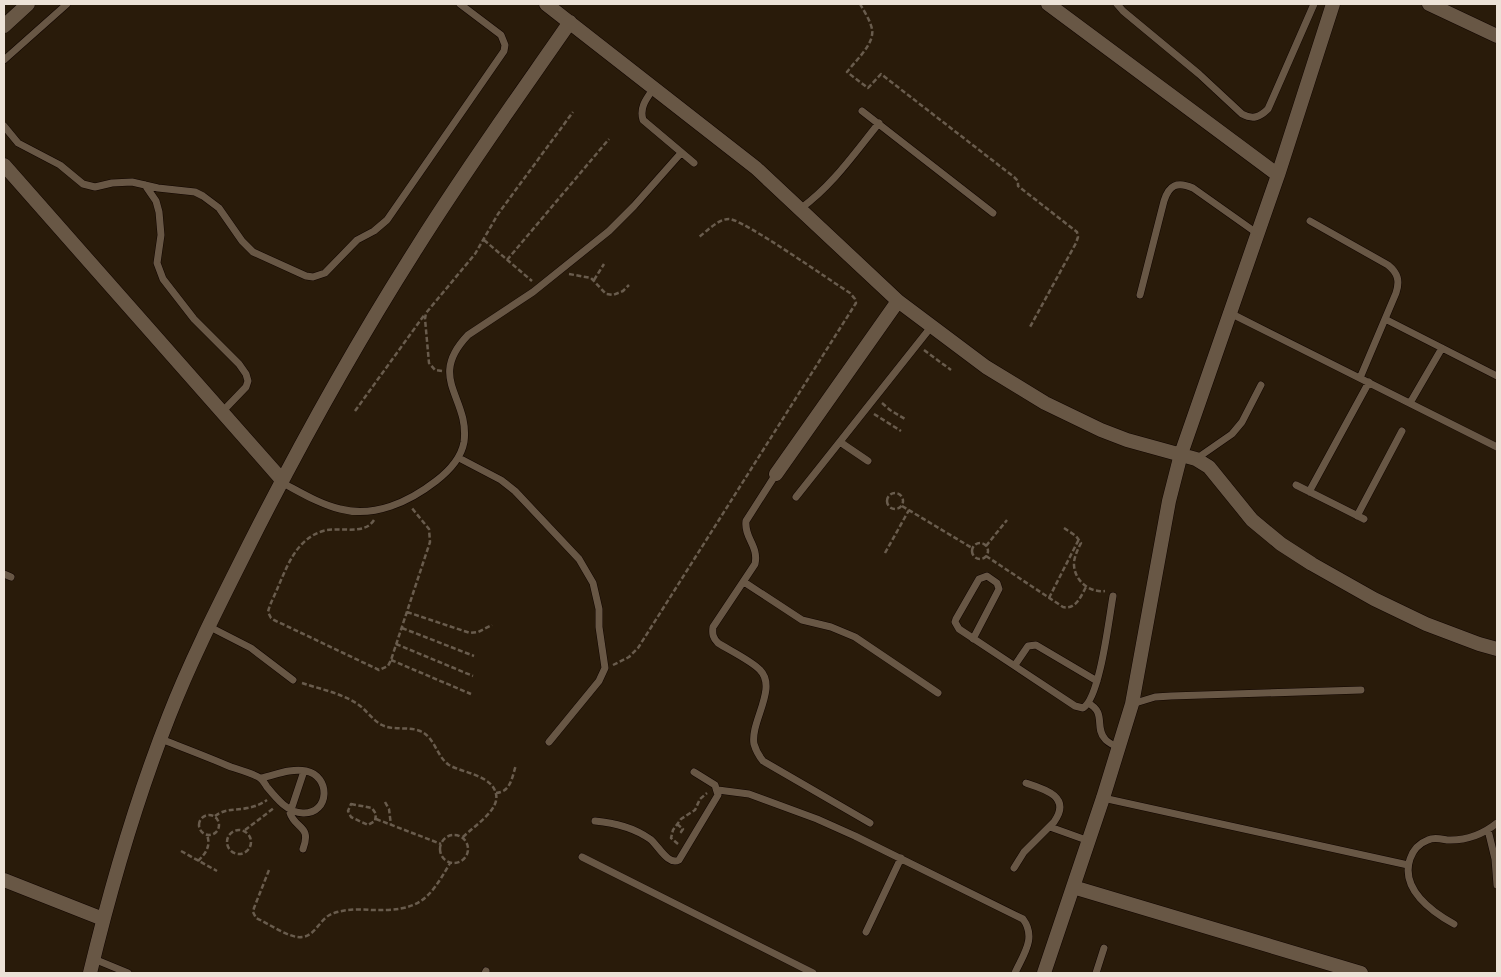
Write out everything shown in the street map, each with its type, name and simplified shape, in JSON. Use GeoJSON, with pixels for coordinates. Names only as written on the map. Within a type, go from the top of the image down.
{"type":"FeatureCollection","features":[{"type":"Feature","properties":{"kind":"street"},"geometry":{"type":"LineString","coordinates":[[4,26],[28,4]]}},
{"type":"Feature","properties":{"kind":"street"},"geometry":{"type":"LineString","coordinates":[[1048,4],[1278,175]]}},
{"type":"Feature","properties":{"kind":"street"},"geometry":{"type":"LineString","coordinates":[[1044,973],[1089,841],[1132,704],[1169,501],[1181,454],[1278,175],[1333,4]]}},
{"type":"Feature","properties":{"kind":"street"},"geometry":{"type":"LineString","coordinates":[[1429,4],[1497,36]]}},
{"type":"Feature","properties":{"kind":"street"},"geometry":{"type":"LineString","coordinates":[[553,6],[570,22],[756,168],[898,301],[958,348],[1008,381],[1075,419],[1127,440],[1196,459],[1209,467],[1252,520],[1281,544],[1312,564],[1374,599],[1426,624],[1479,644],[1497,648]]}},
{"type":"Feature","properties":{"kind":"street"},"geometry":{"type":"LineString","coordinates":[[90,973],[124,844],[160,739],[198,647],[281,481],[345,365],[416,248],[491,135],[570,22]]}},
{"type":"Feature","properties":{"kind":"street"},"geometry":{"type":"LineString","coordinates":[[4,165],[281,481]]}},
{"type":"Feature","properties":{"kind":"street"},"geometry":{"type":"LineString","coordinates":[[776,474],[898,301]]}},
{"type":"Feature","properties":{"kind":"street"},"geometry":{"type":"LineString","coordinates":[[4,880],[103,919]]}},
{"type":"Feature","properties":{"kind":"street"},"geometry":{"type":"LineString","coordinates":[[1073,887],[1361,973]]}},
{"type":"Feature","properties":{"kind":"lane"},"geometry":{"type":"LineString","coordinates":[[4,60],[67,4]]}},
{"type":"Feature","properties":{"kind":"lane"},"geometry":{"type":"LineString","coordinates":[[4,126],[24,148],[60,165],[84,184],[95,187],[122,182],[194,192],[212,201],[219,208],[246,246],[261,256],[306,276],[313,277],[325,273],[357,240],[374,231],[387,220],[504,51],[505,46],[501,35],[460,4]]}},
{"type":"Feature","properties":{"kind":"lane"},"geometry":{"type":"LineString","coordinates":[[1117,4],[1199,74],[1242,114],[1249,118],[1257,117],[1268,109],[1314,4]]}},
{"type":"Feature","properties":{"kind":"lane"},"geometry":{"type":"LineString","coordinates":[[654,87],[642,108],[643,120],[694,163]]}},
{"type":"Feature","properties":{"kind":"lane"},"geometry":{"type":"LineString","coordinates":[[862,111],[993,213]]}},
{"type":"Feature","properties":{"kind":"lane"},"geometry":{"type":"LineString","coordinates":[[800,209],[836,177],[879,124]]}},
{"type":"Feature","properties":{"kind":"lane"},"geometry":{"type":"LineString","coordinates":[[281,481],[324,504],[341,509],[359,511],[378,510],[404,501],[433,483],[450,469],[459,458],[463,444],[465,430],[450,379],[450,363],[456,348],[468,335],[557,274],[615,224],[634,206],[681,153]]}},
{"type":"Feature","properties":{"kind":"lane"},"geometry":{"type":"LineString","coordinates":[[1140,295],[1164,201],[1167,192],[1174,186],[1184,184],[1193,188],[1258,234]]}},
{"type":"Feature","properties":{"kind":"lane"},"geometry":{"type":"LineString","coordinates":[[145,185],[156,201],[161,224],[157,263],[163,279],[194,319],[239,364],[246,374],[248,381],[246,387],[222,412]]}},
{"type":"Feature","properties":{"kind":"lane"},"geometry":{"type":"LineString","coordinates":[[156,201],[165,188]]}},
{"type":"Feature","properties":{"kind":"lane"},"geometry":{"type":"LineString","coordinates":[[1310,221],[1395,270],[1398,277],[1398,285],[1360,378]]}},
{"type":"Feature","properties":{"kind":"lane"},"geometry":{"type":"LineString","coordinates":[[1230,313],[1497,446]]}},
{"type":"Feature","properties":{"kind":"lane"},"geometry":{"type":"LineString","coordinates":[[1385,319],[1497,376]]}},
{"type":"Feature","properties":{"kind":"lane"},"geometry":{"type":"LineString","coordinates":[[796,497],[931,327]]}},
{"type":"Feature","properties":{"kind":"lane"},"geometry":{"type":"LineString","coordinates":[[1410,403],[1442,348]]}},
{"type":"Feature","properties":{"kind":"lane"},"geometry":{"type":"LineString","coordinates":[[1309,492],[1369,382]]}},
{"type":"Feature","properties":{"kind":"lane"},"geometry":{"type":"LineString","coordinates":[[1196,459],[1232,434],[1242,422],[1261,385]]}},
{"type":"Feature","properties":{"kind":"lane"},"geometry":{"type":"LineString","coordinates":[[1357,516],[1402,432]]}},
{"type":"Feature","properties":{"kind":"lane"},"geometry":{"type":"LineString","coordinates":[[840,442],[868,462]]}},
{"type":"Feature","properties":{"kind":"lane"},"geometry":{"type":"LineString","coordinates":[[459,458],[501,480],[515,491],[579,559],[593,583],[597,597],[605,668],[599,682],[549,742]]}},
{"type":"Feature","properties":{"kind":"lane"},"geometry":{"type":"LineString","coordinates":[[776,474],[746,521],[745,530],[757,555],[755,564],[713,627],[712,632],[714,639],[718,643],[760,670],[765,678],[767,687],[754,732],[754,743],[757,753],[763,761],[870,823]]}},
{"type":"Feature","properties":{"kind":"lane"},"geometry":{"type":"LineString","coordinates":[[1296,485],[1364,519]]}},
{"type":"Feature","properties":{"kind":"lane"},"geometry":{"type":"LineString","coordinates":[[973,639],[999,589],[997,583],[987,576],[979,579],[955,622],[958,629],[973,639],[1015,665],[1079,708],[1086,706],[1097,681],[1113,596]]}},
{"type":"Feature","properties":{"kind":"lane"},"geometry":{"type":"LineString","coordinates":[[744,582],[802,620],[831,627],[855,637],[938,693]]}},
{"type":"Feature","properties":{"kind":"lane"},"geometry":{"type":"LineString","coordinates":[[208,626],[251,648],[293,680]]}},
{"type":"Feature","properties":{"kind":"lane"},"geometry":{"type":"LineString","coordinates":[[1015,665],[1028,646],[1036,645],[1097,681]]}},
{"type":"Feature","properties":{"kind":"lane"},"geometry":{"type":"LineString","coordinates":[[1132,704],[1155,697],[1171,696],[1361,690]]}},
{"type":"Feature","properties":{"kind":"lane"},"geometry":{"type":"LineString","coordinates":[[1088,702],[1093,705],[1099,714],[1102,736],[1106,741],[1119,748]]}},
{"type":"Feature","properties":{"kind":"lane"},"geometry":{"type":"LineString","coordinates":[[160,739],[261,778],[281,802],[297,812],[313,811],[324,800],[323,784],[318,777],[304,770],[261,778]]}},
{"type":"Feature","properties":{"kind":"lane"},"geometry":{"type":"LineString","coordinates":[[303,849],[306,841],[305,834],[302,827],[291,816],[290,809],[304,770]]}},
{"type":"Feature","properties":{"kind":"lane"},"geometry":{"type":"LineString","coordinates":[[694,772],[711,782],[718,790],[733,791],[764,798],[847,832],[1023,919],[1030,933],[1029,942],[1015,973]]}},
{"type":"Feature","properties":{"kind":"lane"},"geometry":{"type":"LineString","coordinates":[[1014,868],[1024,852],[1050,827],[1058,816],[1060,809],[1054,794],[1026,783]]}},
{"type":"Feature","properties":{"kind":"lane"},"geometry":{"type":"LineString","coordinates":[[594,821],[620,824],[642,834],[652,840],[672,862],[679,860],[715,799],[718,790]]}},
{"type":"Feature","properties":{"kind":"lane"},"geometry":{"type":"LineString","coordinates":[[1103,798],[1408,865]]}},
{"type":"Feature","properties":{"kind":"lane"},"geometry":{"type":"LineString","coordinates":[[1454,924],[1439,916],[1415,891],[1408,874],[1411,856],[1416,849],[1431,839],[1467,839],[1488,830],[1497,823]]}},
{"type":"Feature","properties":{"kind":"lane"},"geometry":{"type":"LineString","coordinates":[[1050,827],[1089,841]]}},
{"type":"Feature","properties":{"kind":"lane"},"geometry":{"type":"LineString","coordinates":[[1488,830],[1495,859],[1497,885]]}},
{"type":"Feature","properties":{"kind":"lane"},"geometry":{"type":"LineString","coordinates":[[582,857],[813,973]]}},
{"type":"Feature","properties":{"kind":"lane"},"geometry":{"type":"LineString","coordinates":[[866,932],[901,858]]}},
{"type":"Feature","properties":{"kind":"lane"},"geometry":{"type":"LineString","coordinates":[[1096,973],[1104,948]]}},
{"type":"Feature","properties":{"kind":"lane"},"geometry":{"type":"LineString","coordinates":[[94,959],[128,973]]}},
{"type":"Feature","properties":{"kind":"path"},"geometry":{"type":"LineString","coordinates":[[860,4],[870,23],[872,34],[869,43],[847,72],[868,88],[881,74],[1018,181],[1018,186],[1077,232],[1076,242],[1030,327]]}},
{"type":"Feature","properties":{"kind":"path"},"geometry":{"type":"LineString","coordinates":[[355,411],[426,313],[475,254],[498,214],[573,112]]}},
{"type":"Feature","properties":{"kind":"path"},"geometry":{"type":"LineString","coordinates":[[507,260],[609,138]]}},
{"type":"Feature","properties":{"kind":"path"},"geometry":{"type":"LineString","coordinates":[[605,668],[629,657],[638,648],[856,303],[856,299],[850,293],[767,239],[732,219],[722,220],[699,237]]}},
{"type":"Feature","properties":{"kind":"path"},"geometry":{"type":"LineString","coordinates":[[484,240],[539,287]]}},
{"type":"Feature","properties":{"kind":"path"},"geometry":{"type":"LineString","coordinates":[[594,280],[604,264]]}},
{"type":"Feature","properties":{"kind":"path"},"geometry":{"type":"LineString","coordinates":[[557,274],[586,277],[594,280],[606,294],[613,295],[623,291],[629,285]]}},
{"type":"Feature","properties":{"kind":"path"},"geometry":{"type":"LineString","coordinates":[[426,313],[429,363],[435,370],[450,372]]}},
{"type":"Feature","properties":{"kind":"path"},"geometry":{"type":"LineString","coordinates":[[917,345],[951,370]]}},
{"type":"Feature","properties":{"kind":"path"},"geometry":{"type":"LineString","coordinates":[[877,396],[890,410],[905,419]]}},
{"type":"Feature","properties":{"kind":"path"},"geometry":{"type":"LineString","coordinates":[[866,409],[900,431]]}},
{"type":"Feature","properties":{"kind":"path"},"geometry":{"type":"LineString","coordinates":[[892,494],[898,494],[903,499],[902,506],[896,510],[890,508],[887,505],[887,498],[892,494]]}},
{"type":"Feature","properties":{"kind":"path"},"geometry":{"type":"LineString","coordinates":[[378,510],[371,524],[364,529],[337,528],[323,531],[310,537],[299,547],[291,559],[268,612],[274,620],[374,669],[384,669],[391,660],[431,534],[425,523],[404,501]]}},
{"type":"Feature","properties":{"kind":"path"},"geometry":{"type":"LineString","coordinates":[[902,506],[972,548],[973,554],[977,558],[984,558],[986,556]]}},
{"type":"Feature","properties":{"kind":"path"},"geometry":{"type":"LineString","coordinates":[[885,553],[909,510]]}},
{"type":"Feature","properties":{"kind":"path"},"geometry":{"type":"LineString","coordinates":[[986,556],[986,546],[1008,520]]}},
{"type":"Feature","properties":{"kind":"path"},"geometry":{"type":"LineString","coordinates":[[1064,528],[1079,539],[1080,543],[1074,561],[1078,578],[1086,587],[1098,591],[1108,591],[1113,596]]}},
{"type":"Feature","properties":{"kind":"path"},"geometry":{"type":"LineString","coordinates":[[1049,598],[1079,539]]}},
{"type":"Feature","properties":{"kind":"path"},"geometry":{"type":"LineString","coordinates":[[972,548],[980,543],[986,546]]}},
{"type":"Feature","properties":{"kind":"path"},"geometry":{"type":"LineString","coordinates":[[986,556],[1063,607],[1071,608],[1077,603],[1086,587]]}},
{"type":"Feature","properties":{"kind":"path"},"geometry":{"type":"LineString","coordinates":[[407,612],[470,633],[486,630],[492,625]]}},
{"type":"Feature","properties":{"kind":"path"},"geometry":{"type":"LineString","coordinates":[[402,628],[474,656]]}},
{"type":"Feature","properties":{"kind":"path"},"geometry":{"type":"LineString","coordinates":[[396,644],[472,676]]}},
{"type":"Feature","properties":{"kind":"path"},"geometry":{"type":"LineString","coordinates":[[391,660],[471,694]]}},
{"type":"Feature","properties":{"kind":"path"},"geometry":{"type":"LineString","coordinates":[[293,680],[349,699],[358,704],[382,725],[391,728],[419,730],[432,741],[440,757],[448,764],[484,779],[492,785],[496,793],[496,803],[491,812],[463,837]]}},
{"type":"Feature","properties":{"kind":"path"},"geometry":{"type":"LineString","coordinates":[[496,793],[501,793],[508,788],[516,765]]}},
{"type":"Feature","properties":{"kind":"path"},"geometry":{"type":"LineString","coordinates":[[682,854],[678,844],[672,838],[673,830],[681,819],[695,810],[704,795],[718,790]]}},
{"type":"Feature","properties":{"kind":"path"},"geometry":{"type":"LineString","coordinates":[[198,860],[207,851],[208,840],[200,829],[199,820],[206,815],[215,816],[228,809],[247,809],[257,806],[274,795]]}},
{"type":"Feature","properties":{"kind":"path"},"geometry":{"type":"LineString","coordinates":[[244,831],[250,838],[249,847],[242,853],[233,852],[227,845],[228,836],[235,830],[244,831],[281,802]]}},
{"type":"Feature","properties":{"kind":"path"},"geometry":{"type":"LineString","coordinates":[[386,802],[391,825]]}},
{"type":"Feature","properties":{"kind":"path"},"geometry":{"type":"LineString","coordinates":[[352,804],[370,806],[375,812],[376,819],[373,823],[368,824],[360,822],[349,816],[348,808],[352,804]]}},
{"type":"Feature","properties":{"kind":"path"},"geometry":{"type":"LineString","coordinates":[[206,835],[218,829],[218,820],[215,816]]}},
{"type":"Feature","properties":{"kind":"path"},"geometry":{"type":"LineString","coordinates":[[376,819],[441,844]]}},
{"type":"Feature","properties":{"kind":"path"},"geometry":{"type":"LineString","coordinates":[[455,834],[463,837],[468,845],[468,855],[460,862],[450,863],[446,861],[440,853],[443,840],[455,834]]}},
{"type":"Feature","properties":{"kind":"path"},"geometry":{"type":"LineString","coordinates":[[181,851],[217,871]]}},
{"type":"Feature","properties":{"kind":"path"},"geometry":{"type":"LineString","coordinates":[[269,870],[254,908],[254,915],[256,918],[288,934],[303,938],[310,935],[325,917],[333,913],[358,909],[401,910],[416,904],[429,895],[450,863]]}}]}
